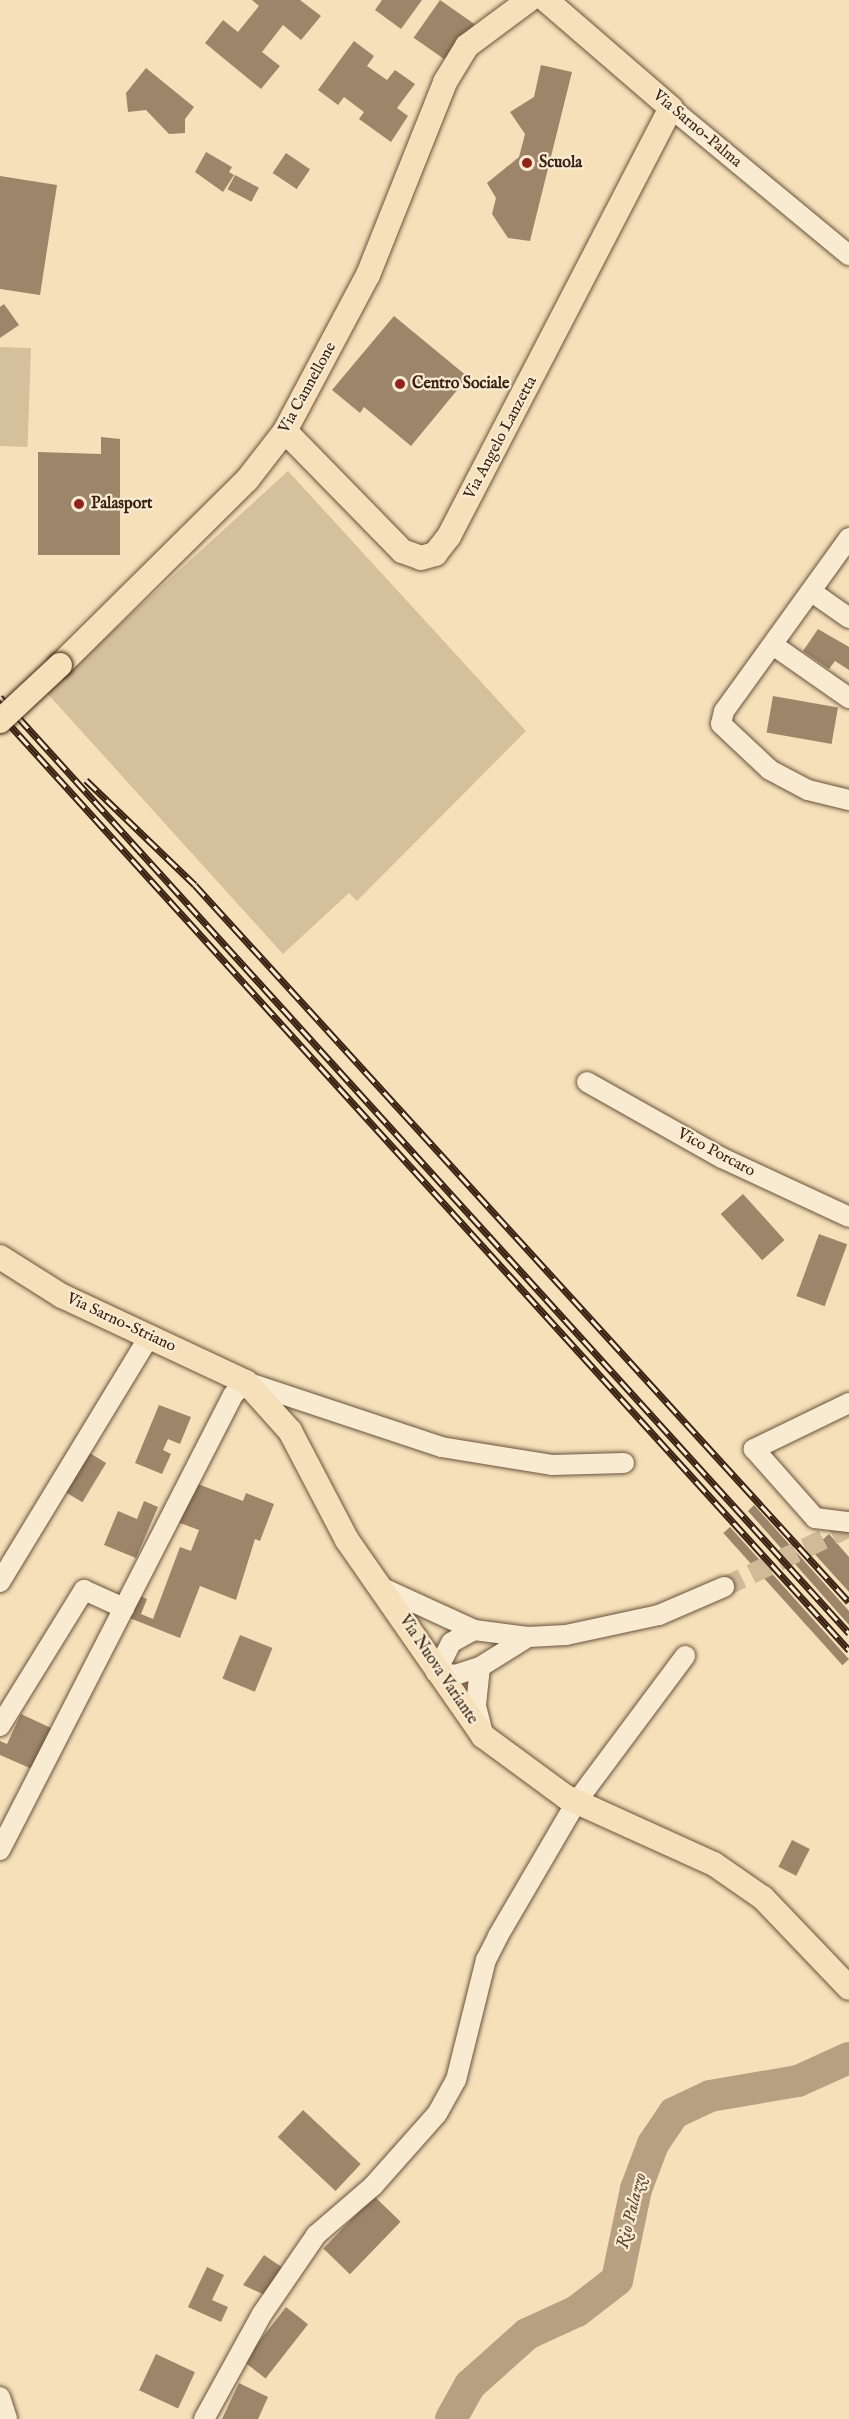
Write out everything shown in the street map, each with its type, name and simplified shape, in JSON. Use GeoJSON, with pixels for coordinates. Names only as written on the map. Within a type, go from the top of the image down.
{"type":"FeatureCollection","features":[{"type":"Feature","properties":{"kind":"main road","name":"Via Cannellone"},"geometry":{"type":"LineString","coordinates":[[0,721],[60,665],[247,480],[285,431],[368,275],[445,82],[467,46],[529,0]]}},
{"type":"Feature","properties":{"kind":"main road","name":"Via Sarno-Palma"},"geometry":{"type":"LineString","coordinates":[[546,0],[671,108]]}},
{"type":"Feature","properties":{"kind":"main road","name":"Via Angelo Lanzetta"},"geometry":{"type":"LineString","coordinates":[[285,431],[402,550],[422,558],[435,554],[513,418],[671,108]]}},
{"type":"Feature","properties":{"kind":"main road","name":"Via Sarno-Striano"},"geometry":{"type":"LineString","coordinates":[[0,1257],[62,1296],[246,1382]]}},
{"type":"Feature","properties":{"kind":"main road","name":"Via Nuova Variante"},"geometry":{"type":"LineString","coordinates":[[246,1382],[290,1431],[347,1540],[385,1589],[436,1672],[483,1736],[577,1801],[714,1864],[763,1898],[849,1988]]}},
{"type":"Feature","properties":{"kind":"street","name":"Via Sarno-Palma"},"geometry":{"type":"LineString","coordinates":[[671,108],[849,255]]}},
{"type":"Feature","properties":{"kind":"street"},"geometry":{"type":"LineString","coordinates":[[849,538],[724,711],[721,724],[770,770],[808,790],[849,800]]}},
{"type":"Feature","properties":{"kind":"street"},"geometry":{"type":"LineString","coordinates":[[812,592],[849,618]]}},
{"type":"Feature","properties":{"kind":"street"},"geometry":{"type":"LineString","coordinates":[[773,645],[849,698]]}},
{"type":"Feature","properties":{"kind":"street","name":"Vico Porcaro"},"geometry":{"type":"LineString","coordinates":[[586,1082],[722,1158],[849,1217]]}},
{"type":"Feature","properties":{"kind":"street"},"geometry":{"type":"LineString","coordinates":[[0,1582],[149,1337]]}},
{"type":"Feature","properties":{"kind":"street"},"geometry":{"type":"LineString","coordinates":[[0,1850],[233,1395],[246,1382],[441,1448],[552,1465],[624,1463]]}},
{"type":"Feature","properties":{"kind":"street"},"geometry":{"type":"LineString","coordinates":[[849,1403],[754,1449],[815,1518],[849,1522]]}},
{"type":"Feature","properties":{"kind":"street"},"geometry":{"type":"LineString","coordinates":[[385,1589],[474,1630],[528,1637],[566,1635],[660,1615],[724,1587]]}},
{"type":"Feature","properties":{"kind":"street"},"geometry":{"type":"LineString","coordinates":[[0,1725],[84,1590],[124,1608]]}},
{"type":"Feature","properties":{"kind":"street"},"geometry":{"type":"LineString","coordinates":[[474,1630],[452,1643],[436,1672],[455,1675],[480,1667],[528,1637]]}},
{"type":"Feature","properties":{"kind":"street"},"geometry":{"type":"LineString","coordinates":[[204,2419],[262,2314],[316,2235],[373,2186],[436,2114],[456,2080],[486,1960],[577,1801],[686,1656]]}},
{"type":"Feature","properties":{"kind":"street"},"geometry":{"type":"LineString","coordinates":[[480,1667],[476,1706],[483,1736]]}},
{"type":"Feature","properties":{"kind":"street"},"geometry":{"type":"LineString","coordinates":[[0,2397],[7,2419]]}},
{"type":"Feature","properties":{"kind":"shaded area"},"geometry":{"type":"Polygon","coordinates":[[[0,347],[31,348],[28,447],[0,446],[0,347]]]}},
{"type":"Feature","properties":{"kind":"shaded area"},"geometry":{"type":"Polygon","coordinates":[[[288,471],[526,731],[357,901],[349,893],[283,954],[46,692],[288,471]]]}},
{"type":"Feature","properties":{"kind":"building"},"geometry":{"type":"Polygon","coordinates":[[[252,0],[300,0],[321,16],[301,40],[283,25],[262,52],[280,66],[261,89],[205,43],[223,20],[238,32],[259,6],[252,0]]]}},
{"type":"Feature","properties":{"kind":"building"},"geometry":{"type":"Polygon","coordinates":[[[382,0],[422,0],[401,29],[375,10],[382,0]]]}},
{"type":"Feature","properties":{"kind":"building"},"geometry":{"type":"Polygon","coordinates":[[[440,0],[474,24],[448,62],[414,38],[440,0]]]}},
{"type":"Feature","properties":{"kind":"building"},"geometry":{"type":"Polygon","coordinates":[[[354,41],[374,56],[367,66],[387,80],[395,70],[415,84],[397,108],[408,116],[391,142],[359,119],[364,112],[344,97],[338,105],[318,90],[354,41]]]}},
{"type":"Feature","properties":{"kind":"building"},"geometry":{"type":"Polygon","coordinates":[[[541,65],[572,72],[530,241],[508,238],[492,214],[496,198],[487,183],[519,157],[525,134],[510,112],[534,97],[541,65]]]}},
{"type":"Feature","properties":{"kind":"building"},"geometry":{"type":"Polygon","coordinates":[[[146,68],[194,107],[185,119],[185,133],[169,134],[146,110],[128,112],[126,93],[146,68]]]}},
{"type":"Feature","properties":{"kind":"building"},"geometry":{"type":"Polygon","coordinates":[[[206,152],[232,167],[229,172],[234,175],[223,192],[195,172],[206,152]]]}},
{"type":"Feature","properties":{"kind":"building"},"geometry":{"type":"Polygon","coordinates":[[[286,153],[310,169],[297,189],[273,173],[286,153]]]}},
{"type":"Feature","properties":{"kind":"building"},"geometry":{"type":"Polygon","coordinates":[[[235,175],[259,188],[251,202],[227,189],[235,175]]]}},
{"type":"Feature","properties":{"kind":"building"},"geometry":{"type":"Polygon","coordinates":[[[0,176],[57,185],[40,295],[0,289],[0,176]]]}},
{"type":"Feature","properties":{"kind":"building"},"geometry":{"type":"Polygon","coordinates":[[[4,304],[19,325],[0,338],[0,307],[4,304]]]}},
{"type":"Feature","properties":{"kind":"building","name":"Centro Sociale"},"geometry":{"type":"Polygon","coordinates":[[[394,316],[468,377],[411,446],[364,407],[360,413],[332,390],[394,316]]]}},
{"type":"Feature","properties":{"kind":"building","name":"Palasport"},"geometry":{"type":"Polygon","coordinates":[[[101,437],[120,439],[120,555],[38,555],[38,452],[101,454],[101,437]]]}},
{"type":"Feature","properties":{"kind":"building"},"geometry":{"type":"Polygon","coordinates":[[[818,629],[849,647],[849,670],[835,661],[829,669],[803,651],[818,629]]]}},
{"type":"Feature","properties":{"kind":"building"},"geometry":{"type":"Polygon","coordinates":[[[773,696],[838,707],[832,744],[767,732],[773,696]]]}},
{"type":"Feature","properties":{"kind":"building"},"geometry":{"type":"Polygon","coordinates":[[[743,1194],[784,1240],[762,1260],[721,1214],[743,1194]]]}},
{"type":"Feature","properties":{"kind":"building"},"geometry":{"type":"Polygon","coordinates":[[[819,1234],[847,1244],[825,1306],[796,1296],[819,1234]]]}},
{"type":"Feature","properties":{"kind":"building"},"geometry":{"type":"Polygon","coordinates":[[[159,1405],[191,1417],[180,1444],[168,1439],[163,1450],[171,1454],[162,1474],[135,1463],[159,1405]]]}},
{"type":"Feature","properties":{"kind":"building"},"geometry":{"type":"Polygon","coordinates":[[[83,1449],[106,1463],[82,1502],[59,1488],[83,1449]]]}},
{"type":"Feature","properties":{"kind":"building"},"geometry":{"type":"Polygon","coordinates":[[[195,1483],[243,1501],[246,1493],[274,1504],[260,1541],[255,1539],[236,1600],[200,1586],[180,1638],[127,1617],[136,1594],[147,1599],[141,1614],[153,1619],[180,1547],[191,1551],[199,1530],[172,1520],[195,1483]]]}},
{"type":"Feature","properties":{"kind":"building"},"geometry":{"type":"Polygon","coordinates":[[[144,1501],[158,1507],[136,1558],[104,1545],[118,1511],[137,1519],[144,1501]]]}},
{"type":"Feature","properties":{"kind":"building"},"geometry":{"type":"Polygon","coordinates":[[[754,1505],[849,1611],[849,1625],[748,1511],[754,1505]]]}},
{"type":"Feature","properties":{"kind":"building"},"geometry":{"type":"Polygon","coordinates":[[[730,1527],[849,1659],[842,1665],[723,1533],[730,1527]]]}},
{"type":"Feature","properties":{"kind":"building"},"geometry":{"type":"Polygon","coordinates":[[[829,1534],[849,1557],[849,1592],[811,1550],[829,1534]]]}},
{"type":"Feature","properties":{"kind":"building"},"geometry":{"type":"Polygon","coordinates":[[[240,1635],[272,1648],[255,1692],[222,1679],[240,1635]]]}},
{"type":"Feature","properties":{"kind":"building"},"geometry":{"type":"Polygon","coordinates":[[[21,1714],[51,1728],[32,1769],[0,1755],[0,1741],[7,1744],[21,1714]]]}},
{"type":"Feature","properties":{"kind":"building"},"geometry":{"type":"Polygon","coordinates":[[[792,1840],[810,1849],[796,1876],[778,1867],[792,1840]]]}},
{"type":"Feature","properties":{"kind":"building"},"geometry":{"type":"Polygon","coordinates":[[[303,2110],[361,2164],[336,2191],[278,2137],[303,2110]]]}},
{"type":"Feature","properties":{"kind":"building"},"geometry":{"type":"Polygon","coordinates":[[[374,2196],[401,2222],[350,2274],[323,2249],[374,2196]]]}},
{"type":"Feature","properties":{"kind":"building"},"geometry":{"type":"Polygon","coordinates":[[[264,2255],[286,2270],[267,2296],[243,2285],[264,2255]]]}},
{"type":"Feature","properties":{"kind":"building"},"geometry":{"type":"Polygon","coordinates":[[[207,2267],[224,2275],[212,2300],[228,2307],[221,2322],[188,2307],[207,2267]]]}},
{"type":"Feature","properties":{"kind":"building"},"geometry":{"type":"Polygon","coordinates":[[[286,2307],[308,2324],[266,2379],[244,2361],[286,2307]]]}},
{"type":"Feature","properties":{"kind":"building"},"geometry":{"type":"Polygon","coordinates":[[[156,2354],[195,2372],[178,2408],[139,2390],[156,2354]]]}},
{"type":"Feature","properties":{"kind":"building"},"geometry":{"type":"Polygon","coordinates":[[[239,2383],[268,2397],[258,2419],[222,2419],[239,2383]]]}},
{"type":"Feature","properties":{"kind":"waterway","name":"Rio Palazzo"},"geometry":{"type":"LineString","coordinates":[[451,2419],[470,2385],[527,2334],[577,2311],[617,2280],[636,2189],[653,2144],[674,2113],[710,2096],[798,2081],[849,2058]]}},
{"type":"Feature","properties":{"kind":"tunnel"},"geometry":{"type":"LineString","coordinates":[[724,1587],[849,1527]]}},
{"type":"Feature","properties":{"kind":"railway"},"geometry":{"type":"LineString","coordinates":[[0,697],[849,1633]]}},
{"type":"Feature","properties":{"kind":"railway"},"geometry":{"type":"LineString","coordinates":[[0,714],[849,1650]]}},
{"type":"Feature","properties":{"kind":"railway"},"geometry":{"type":"LineString","coordinates":[[86,780],[195,885],[849,1602]]}},
{"type":"Feature","properties":{"kind":"place","name":"Scuola"},"geometry":{"type":"Point","coordinates":[527,163]}},
{"type":"Feature","properties":{"kind":"place","name":"Centro Sociale"},"geometry":{"type":"Point","coordinates":[400,384]}},
{"type":"Feature","properties":{"kind":"place","name":"Palasport"},"geometry":{"type":"Point","coordinates":[79,504]}}]}
